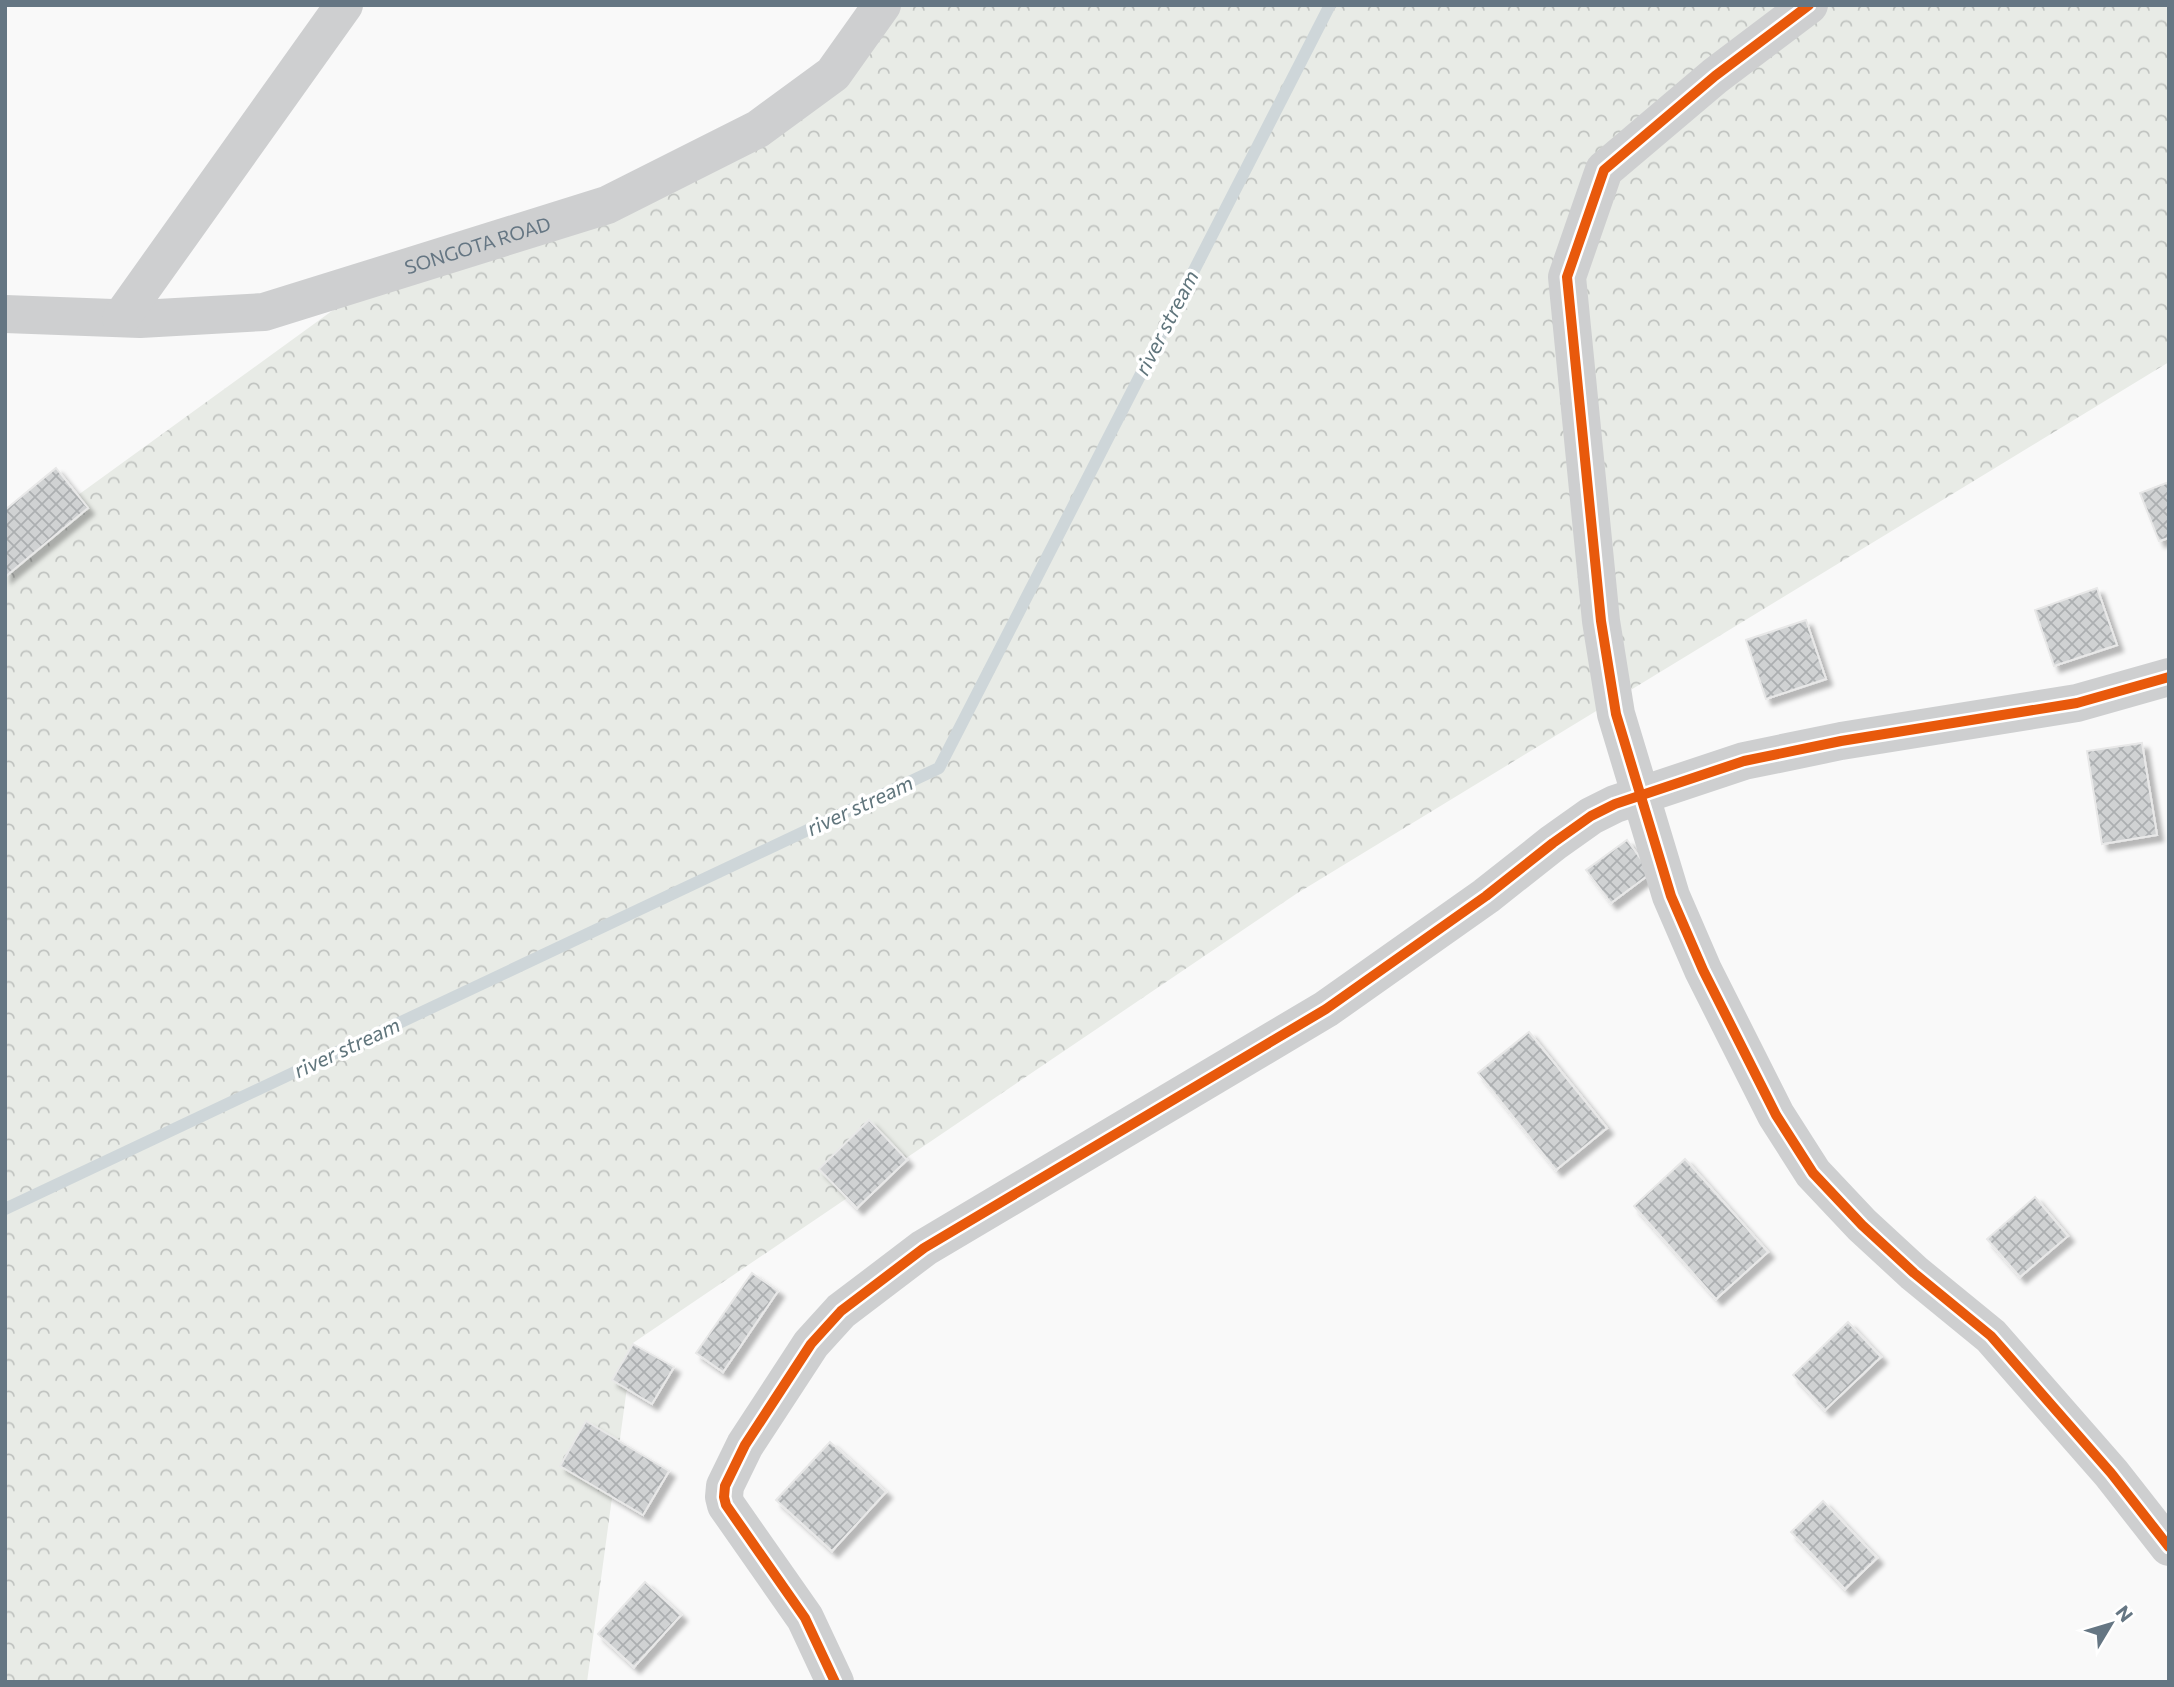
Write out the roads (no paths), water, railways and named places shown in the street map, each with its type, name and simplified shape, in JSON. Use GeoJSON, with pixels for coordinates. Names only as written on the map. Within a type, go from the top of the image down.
{"type":"FeatureCollection","features":[{"type":"Feature","properties":{"kind":"street"},"geometry":{"type":"LineString","coordinates":[[121,318],[344,5]]}},
{"type":"Feature","properties":{"kind":"street","name":"SONGOTA ROAD"},"geometry":{"type":"LineString","coordinates":[[6,315],[121,318],[264,312],[607,205],[758,128],[833,74],[881,5]]}},
{"type":"Feature","properties":{"kind":"street"},"geometry":{"type":"LineString","coordinates":[[1809,5],[1715,76],[1604,170],[1567,277],[1601,621],[1616,714],[1671,896],[1703,970],[1776,1115],[1813,1173],[1861,1225],[1991,1336],[2111,1473],[2169,1547]]}},
{"type":"Feature","properties":{"kind":"street"},"geometry":{"type":"LineString","coordinates":[[835,1682],[805,1618],[726,1505],[725,1486],[745,1444],[811,1344],[841,1311],[924,1248],[1326,1009],[1486,896],[1591,816],[1744,761],[1841,741],[2077,703],[2169,677]]}},
{"type":"Feature","properties":{"kind":"waterway","name":"river stream"},"geometry":{"type":"LineString","coordinates":[[5,1209],[939,768],[1330,5]]}}]}
